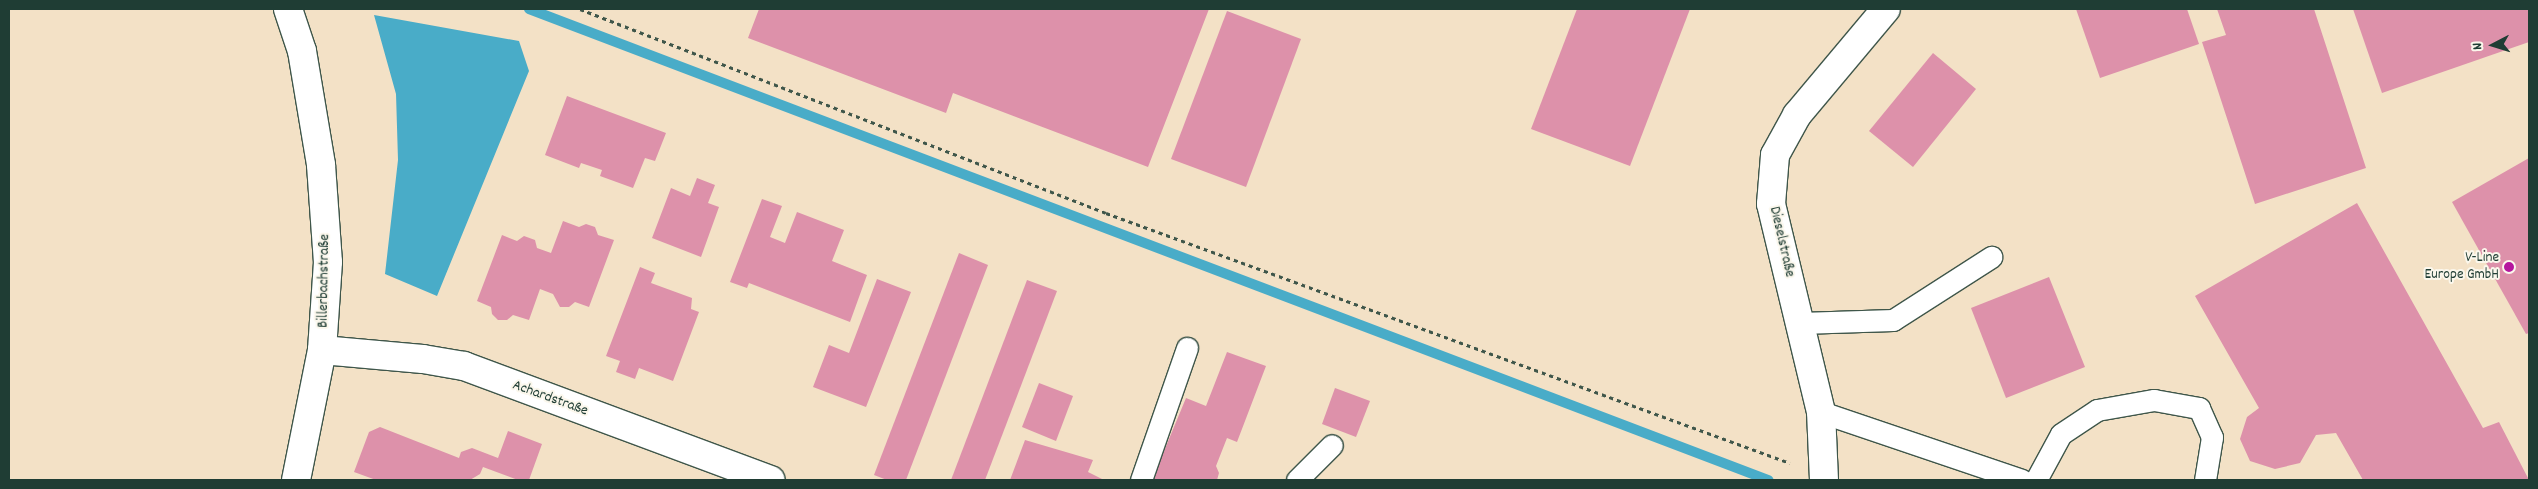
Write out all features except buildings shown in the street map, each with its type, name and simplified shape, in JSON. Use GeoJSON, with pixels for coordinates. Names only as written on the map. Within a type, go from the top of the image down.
{"type":"FeatureCollection","features":[{"type":"Feature","properties":{"kind":"street","name":"Billerbachstraße"},"geometry":{"type":"LineString","coordinates":[[288,9],[302,51],[323,185],[328,262],[322,350],[296,480]]}},
{"type":"Feature","properties":{"kind":"street","name":"Dieselstraße"},"geometry":{"type":"LineString","coordinates":[[1824,478],[1821,412],[1771,204],[1775,155],[1796,115],[1886,9]]}},
{"type":"Feature","properties":{"kind":"street","name":"Achardstraße"},"geometry":{"type":"LineString","coordinates":[[322,350],[423,358],[464,366],[770,480]]}},
{"type":"Feature","properties":{"kind":"lane"},"geometry":{"type":"LineString","coordinates":[[1800,323],[1894,320],[1991,258]]}},
{"type":"Feature","properties":{"kind":"lane"},"geometry":{"type":"LineString","coordinates":[[1141,480],[1187,348]]}},
{"type":"Feature","properties":{"kind":"lane"},"geometry":{"type":"LineString","coordinates":[[2036,480],[2061,434],[2097,410],[2154,400],[2199,408],[2212,437],[2206,480]]}},
{"type":"Feature","properties":{"kind":"lane"},"geometry":{"type":"LineString","coordinates":[[1821,412],[2022,480]]}},
{"type":"Feature","properties":{"kind":"lane"},"geometry":{"type":"LineString","coordinates":[[1297,480],[1332,445]]}},
{"type":"Feature","properties":{"kind":"path"},"geometry":{"type":"LineString","coordinates":[[580,9],[1106,212],[1824,478]]}},
{"type":"Feature","properties":{"kind":"water"},"geometry":{"type":"Polygon","coordinates":[[[374,15],[519,41],[529,71],[437,296],[385,274],[398,160],[396,94],[374,15]]]}},
{"type":"Feature","properties":{"kind":"waterway"},"geometry":{"type":"LineString","coordinates":[[529,9],[1768,480]]}},
{"type":"Feature","properties":{"kind":"place","name":"V-Line Europe GmbH"},"geometry":{"type":"Point","coordinates":[2509,267]}}]}
